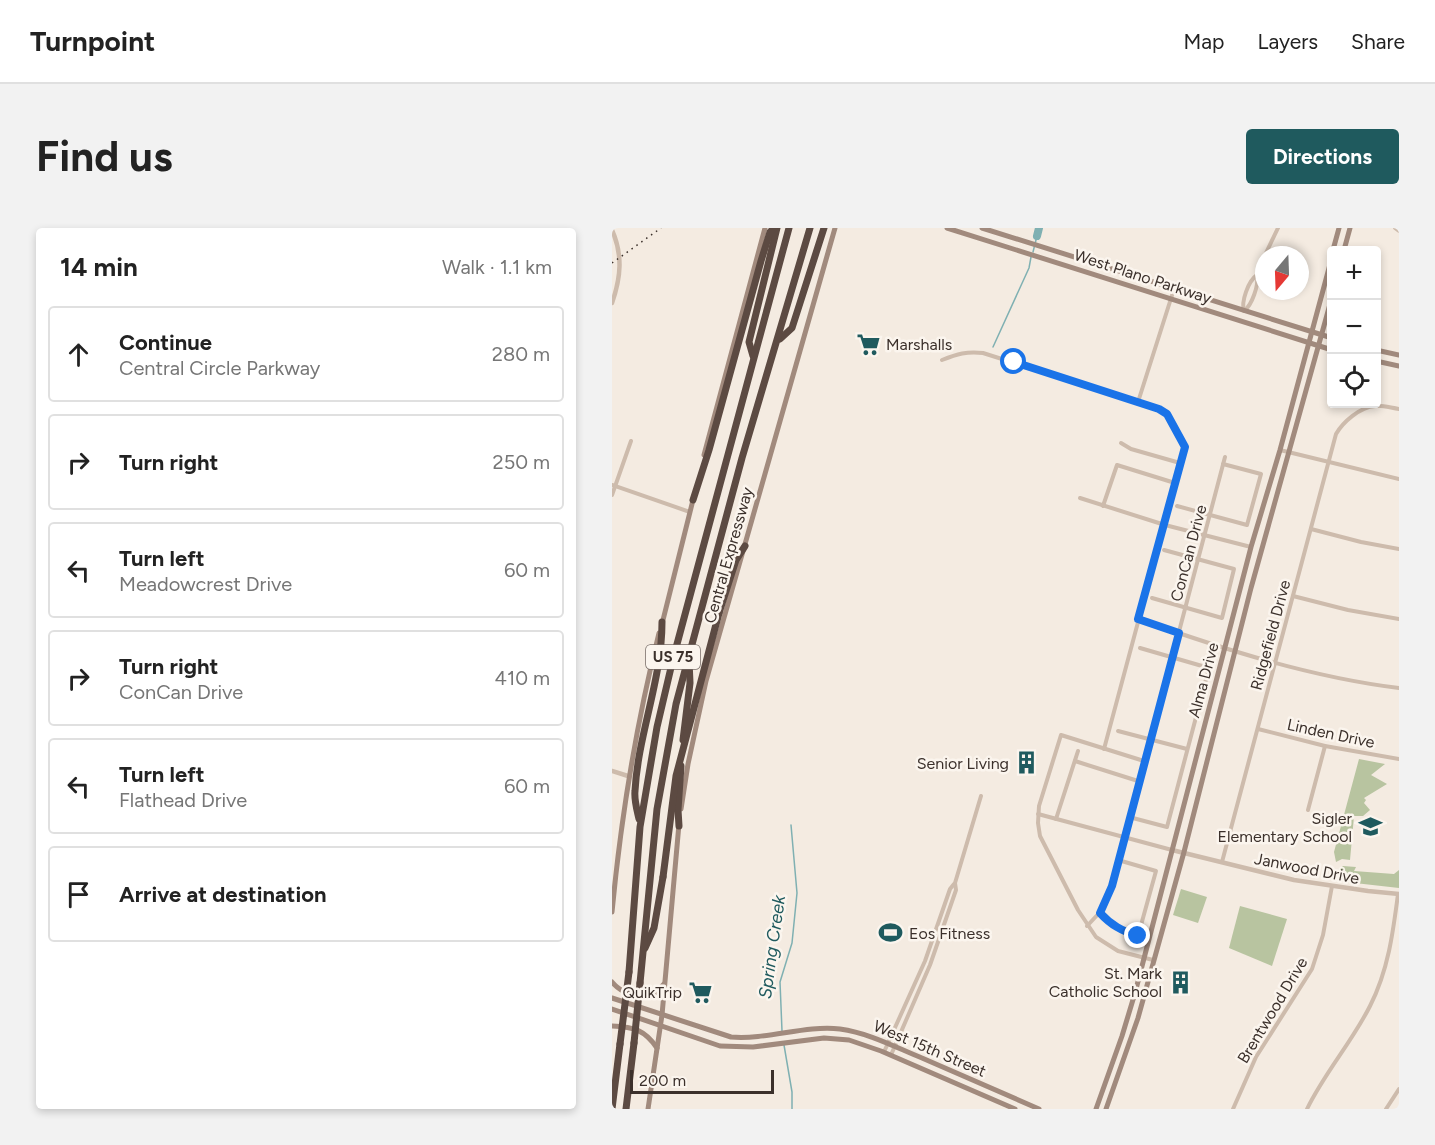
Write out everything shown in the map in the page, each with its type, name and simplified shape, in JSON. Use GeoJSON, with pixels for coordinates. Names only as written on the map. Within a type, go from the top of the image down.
{"type":"FeatureCollection","features":[{"type":"Feature","properties":{"kind":"highway"},"geometry":{"type":"LineString","coordinates":[[693,500],[710,450],[761,261],[770,232],[775,228]]}},
{"type":"Feature","properties":{"kind":"highway"},"geometry":{"type":"LineString","coordinates":[[753,358],[749,342],[775,228]]}},
{"type":"Feature","properties":{"kind":"highway","name":"Central Expressway"},"geometry":{"type":"LineString","coordinates":[[612,1109],[629,972],[640,827],[650,761],[664,693],[789,228]]}},
{"type":"Feature","properties":{"kind":"highway","name":"Central Expressway"},"geometry":{"type":"LineString","coordinates":[[626,1109],[659,791],[674,713],[688,653],[810,228]]}},
{"type":"Feature","properties":{"kind":"highway"},"geometry":{"type":"LineString","coordinates":[[778,341],[792,328],[824,228]]}},
{"type":"Feature","properties":{"kind":"highway"},"geometry":{"type":"LineString","coordinates":[[642,953],[654,928],[676,776],[719,613],[736,560],[745,546]]}},
{"type":"Feature","properties":{"kind":"highway"},"geometry":{"type":"LineString","coordinates":[[640,827],[635,794],[641,747],[662,645],[662,622]]}},
{"type":"Feature","properties":{"kind":"highway"},"geometry":{"type":"LineString","coordinates":[[679,826],[679,790],[690,682],[688,653]]}},
{"type":"Feature","properties":{"kind":"highway"},"geometry":{"type":"LineString","coordinates":[[612,1071],[619,1055]]}},
{"type":"Feature","properties":{"kind":"main road"},"geometry":{"type":"LineString","coordinates":[[612,912],[628,776],[639,718],[693,500],[765,228]]}},
{"type":"Feature","properties":{"kind":"main road","name":"Central Expressway"},"geometry":{"type":"LineString","coordinates":[[648,1109],[662,1015],[679,826],[688,764],[705,681],[835,228]]}},
{"type":"Feature","properties":{"kind":"main road","name":"West Plano Parkway"},"geometry":{"type":"LineString","coordinates":[[947,228],[961,230],[1025,253],[1327,349]]}},
{"type":"Feature","properties":{"kind":"main road","name":"West Plano Parkway"},"geometry":{"type":"LineString","coordinates":[[982,228],[1327,337]]}},
{"type":"Feature","properties":{"kind":"main road"},"geometry":{"type":"LineString","coordinates":[[1334,246],[1339,228]]}},
{"type":"Feature","properties":{"kind":"main road"},"geometry":{"type":"LineString","coordinates":[[1345,246],[1350,228]]}},
{"type":"Feature","properties":{"kind":"main road"},"geometry":{"type":"LineString","coordinates":[[1059,264],[1062,253]]}},
{"type":"Feature","properties":{"kind":"main road","name":"Alma Drive"},"geometry":{"type":"LineString","coordinates":[[1096,1109],[1128,1017],[1251,547],[1280,450],[1327,275]]}},
{"type":"Feature","properties":{"kind":"main road","name":"Alma Drive"},"geometry":{"type":"LineString","coordinates":[[1106,1109],[1138,1018],[1184,852],[1234,652],[1331,300]]}},
{"type":"Feature","properties":{"kind":"main road"},"geometry":{"type":"LineString","coordinates":[[1381,351],[1399,355]]}},
{"type":"Feature","properties":{"kind":"main road"},"geometry":{"type":"LineString","coordinates":[[1381,362],[1399,365]]}},
{"type":"Feature","properties":{"kind":"main road"},"geometry":{"type":"LineString","coordinates":[[612,982],[622,991],[648,998],[656,993],[665,982]]}},
{"type":"Feature","properties":{"kind":"main road","name":"West 15th Street"},"geometry":{"type":"LineString","coordinates":[[612,998],[731,1037],[809,1029],[847,1030],[888,1043],[1032,1108],[1039,1109]]}},
{"type":"Feature","properties":{"kind":"main road","name":"West 15th Street"},"geometry":{"type":"LineString","coordinates":[[612,1009],[707,1043],[732,1047],[766,1046],[813,1039],[843,1039],[884,1052],[1015,1109]]}},
{"type":"Feature","properties":{"kind":"main road"},"geometry":{"type":"LineString","coordinates":[[612,1026],[642,1031],[657,1048]]}},
{"type":"Feature","properties":{"kind":"main road"},"geometry":{"type":"LineString","coordinates":[[731,1037],[732,1047]]}},
{"type":"Feature","properties":{"kind":"main road"},"geometry":{"type":"LineString","coordinates":[[1113,1062],[1122,1066]]}},
{"type":"Feature","properties":{"kind":"main road"},"geometry":{"type":"LineString","coordinates":[[971,1090],[974,1080]]}},
{"type":"Feature","properties":{"kind":"street"},"geometry":{"type":"LineString","coordinates":[[1269,246],[1278,228]]}},
{"type":"Feature","properties":{"kind":"street"},"geometry":{"type":"LineString","coordinates":[[612,230],[620,258],[612,303]]}},
{"type":"Feature","properties":{"kind":"street"},"geometry":{"type":"LineString","coordinates":[[1240,321],[1244,311],[1242,306],[1252,278],[1255,276]]}},
{"type":"Feature","properties":{"kind":"street"},"geometry":{"type":"LineString","coordinates":[[1138,402],[1174,289]]}},
{"type":"Feature","properties":{"kind":"street"},"geometry":{"type":"LineString","coordinates":[[942,360],[959,353],[971,351],[983,353],[1159,409],[1167,414],[1185,447],[1104,749]]}},
{"type":"Feature","properties":{"kind":"street","name":"Ridgefield Drive"},"geometry":{"type":"LineString","coordinates":[[1222,862],[1336,434],[1350,418],[1370,406],[1399,409]]}},
{"type":"Feature","properties":{"kind":"street"},"geometry":{"type":"LineString","coordinates":[[612,495],[631,441]]}},
{"type":"Feature","properties":{"kind":"street"},"geometry":{"type":"LineString","coordinates":[[1121,443],[1131,449],[1180,464]]}},
{"type":"Feature","properties":{"kind":"street"},"geometry":{"type":"LineString","coordinates":[[1280,450],[1399,480]]}},
{"type":"Feature","properties":{"kind":"street","name":"ConCan Drive"},"geometry":{"type":"LineString","coordinates":[[1087,926],[1100,913],[1112,886],[1225,457]]}},
{"type":"Feature","properties":{"kind":"street"},"geometry":{"type":"LineString","coordinates":[[1177,506],[1247,525],[1261,474],[1223,464]]}},
{"type":"Feature","properties":{"kind":"street"},"geometry":{"type":"LineString","coordinates":[[1103,506],[1117,465],[1175,483]]}},
{"type":"Feature","properties":{"kind":"street"},"geometry":{"type":"LineString","coordinates":[[614,485],[690,512]]}},
{"type":"Feature","properties":{"kind":"street"},"geometry":{"type":"LineString","coordinates":[[1080,498],[1165,525],[1251,547]]}},
{"type":"Feature","properties":{"kind":"street"},"geometry":{"type":"LineString","coordinates":[[1311,529],[1399,549]]}},
{"type":"Feature","properties":{"kind":"street"},"geometry":{"type":"LineString","coordinates":[[1152,598],[1222,618],[1234,569],[1164,550]]}},
{"type":"Feature","properties":{"kind":"street"},"geometry":{"type":"LineString","coordinates":[[1293,596],[1348,610],[1399,619]]}},
{"type":"Feature","properties":{"kind":"street"},"geometry":{"type":"LineString","coordinates":[[1138,619],[1234,652],[1339,678],[1399,688]]}},
{"type":"Feature","properties":{"kind":"street"},"geometry":{"type":"LineString","coordinates":[[1130,817],[1167,826],[1209,668],[1140,648]]}},
{"type":"Feature","properties":{"kind":"street","name":"Linden Drive"},"geometry":{"type":"LineString","coordinates":[[1258,729],[1325,747],[1399,759]]}},
{"type":"Feature","properties":{"kind":"street"},"geometry":{"type":"LineString","coordinates":[[1118,731],[1187,749]]}},
{"type":"Feature","properties":{"kind":"street"},"geometry":{"type":"LineString","coordinates":[[1144,761],[1062,735],[1038,806],[1038,814],[1041,836],[1087,926],[1096,937],[1118,951],[1154,960]]}},
{"type":"Feature","properties":{"kind":"street"},"geometry":{"type":"LineString","coordinates":[[1308,810],[1325,747]]}},
{"type":"Feature","properties":{"kind":"street"},"geometry":{"type":"LineString","coordinates":[[1056,819],[1078,751]]}},
{"type":"Feature","properties":{"kind":"street"},"geometry":{"type":"LineString","coordinates":[[1075,761],[1138,782]]}},
{"type":"Feature","properties":{"kind":"street"},"geometry":{"type":"LineString","coordinates":[[612,771],[628,776]]}},
{"type":"Feature","properties":{"kind":"street"},"geometry":{"type":"LineString","coordinates":[[884,1052],[926,961],[950,888],[955,883],[981,796]]}},
{"type":"Feature","properties":{"kind":"street","name":"Janwood Drive"},"geometry":{"type":"LineString","coordinates":[[1038,814],[1222,862],[1332,886],[1399,894]]}},
{"type":"Feature","properties":{"kind":"street"},"geometry":{"type":"LineString","coordinates":[[1100,913],[1122,931],[1138,936],[1156,871],[1118,860]]}},
{"type":"Feature","properties":{"kind":"street"},"geometry":{"type":"LineString","coordinates":[[891,1055],[930,965],[957,890],[955,883]]}},
{"type":"Feature","properties":{"kind":"street","name":"Brentwood Drive"},"geometry":{"type":"LineString","coordinates":[[1233,1109],[1256,1058],[1312,969],[1323,935],[1332,886]]}},
{"type":"Feature","properties":{"kind":"street"},"geometry":{"type":"LineString","coordinates":[[1307,1109],[1328,1071],[1359,1026],[1378,990],[1391,944],[1399,894]]}},
{"type":"Feature","properties":{"kind":"street"},"geometry":{"type":"LineString","coordinates":[[1386,1109],[1399,1089]]}},
{"type":"Feature","properties":{"kind":"green space"},"geometry":{"type":"Polygon","coordinates":[[[1359,759],[1385,764],[1371,775],[1387,784],[1364,798],[1366,800],[1364,803],[1370,810],[1363,816],[1354,816],[1350,860],[1342,859],[1336,862],[1334,852],[1359,759]]]}},
{"type":"Feature","properties":{"kind":"green space"},"geometry":{"type":"Polygon","coordinates":[[[1343,866],[1356,867],[1354,871],[1394,874],[1399,870],[1399,888],[1337,881],[1339,869],[1343,866]]]}},
{"type":"Feature","properties":{"kind":"green space"},"geometry":{"type":"Polygon","coordinates":[[[1181,889],[1207,897],[1198,923],[1173,915],[1181,889]]]}},
{"type":"Feature","properties":{"kind":"green space"},"geometry":{"type":"Polygon","coordinates":[[[1240,906],[1287,919],[1272,966],[1229,948],[1240,906]]]}},
{"type":"Feature","properties":{"kind":"waterway","name":"Spring Creek"},"geometry":{"type":"LineString","coordinates":[[1037,236],[1039,228]]}},
{"type":"Feature","properties":{"kind":"waterway","name":"Spring Creek"},"geometry":{"type":"LineString","coordinates":[[1033,252],[1037,236]]}},
{"type":"Feature","properties":{"kind":"waterway","name":"Spring Creek"},"geometry":{"type":"LineString","coordinates":[[993,347],[1029,268],[1031,257]]}},
{"type":"Feature","properties":{"kind":"waterway","name":"Spring Creek"},"geometry":{"type":"LineString","coordinates":[[782,1031],[780,982],[792,943],[797,893],[791,825]]}},
{"type":"Feature","properties":{"kind":"waterway","name":"Spring Creek"},"geometry":{"type":"LineString","coordinates":[[784,1045],[792,1092],[792,1109]]}},
{"type":"Feature","properties":{"kind":"railway"},"geometry":{"type":"LineString","coordinates":[[612,263],[661,228]]}},
{"type":"Feature","properties":{"kind":"place","name":"Marshalls"},"geometry":{"type":"Point","coordinates":[868,344]}},
{"type":"Feature","properties":{"kind":"place","name":"Senior Living"},"geometry":{"type":"Point","coordinates":[1027,763]}},
{"type":"Feature","properties":{"kind":"place","name":"Sigler Elementary School"},"geometry":{"type":"Point","coordinates":[1370,827]}},
{"type":"Feature","properties":{"kind":"place","name":"Eos Fitness"},"geometry":{"type":"Point","coordinates":[891,933]}},
{"type":"Feature","properties":{"kind":"place","name":"St. Mark Catholic School"},"geometry":{"type":"Point","coordinates":[1180,982]}},
{"type":"Feature","properties":{"kind":"place","name":"QuikTrip"},"geometry":{"type":"Point","coordinates":[700,992]}},
{"type":"Feature","properties":{"kind":"route"},"geometry":{"type":"LineString","coordinates":[[1014,362],[1159,409],[1167,414],[1185,447],[1138,619],[1179,633],[1112,886],[1100,913],[1122,931],[1138,936]]}}]}
